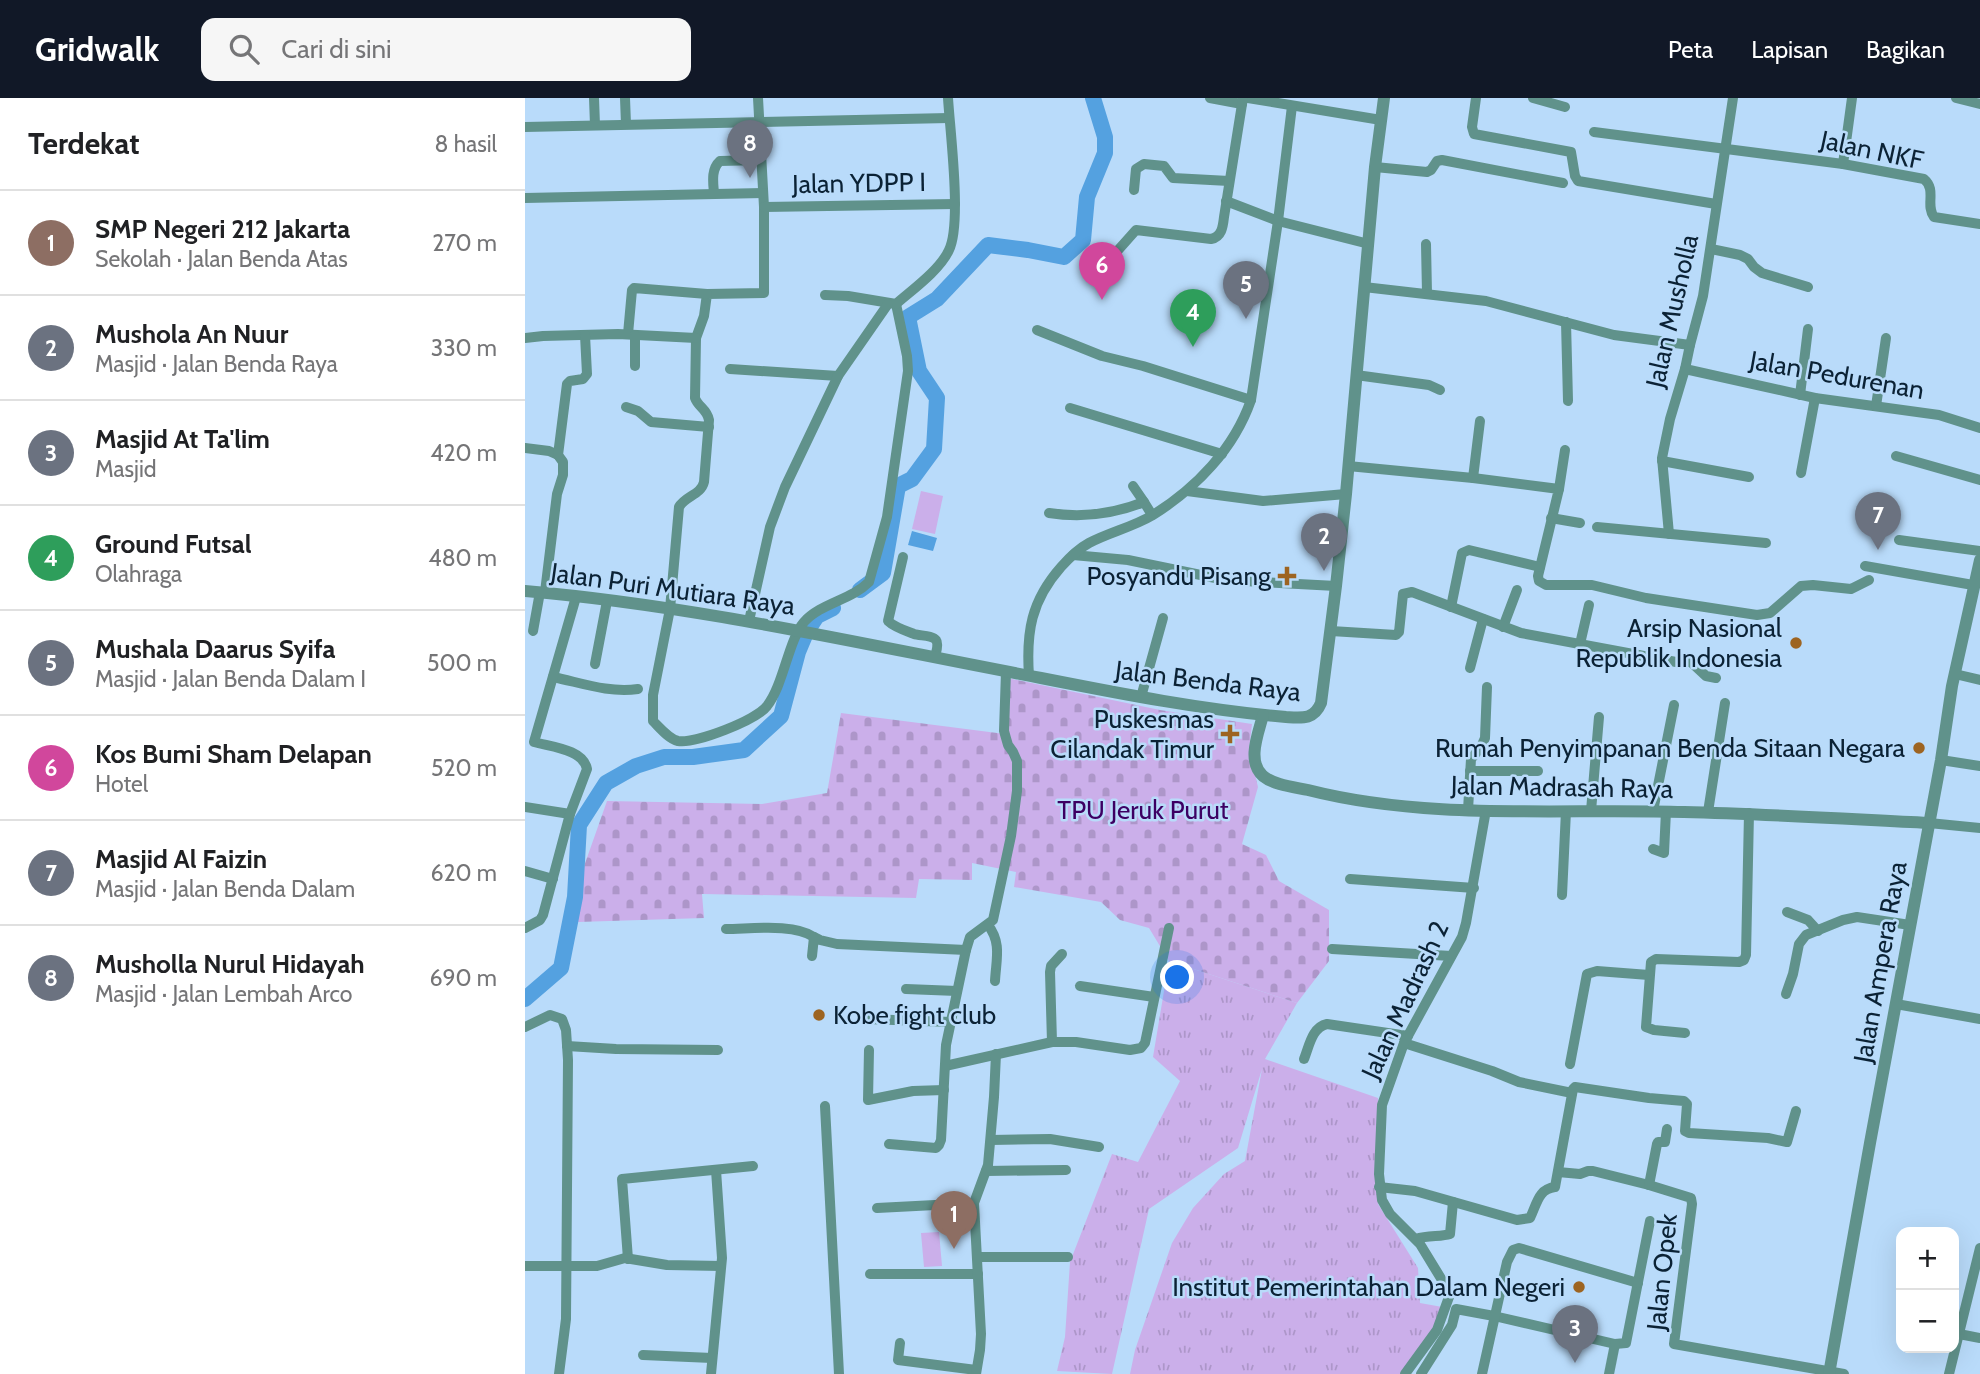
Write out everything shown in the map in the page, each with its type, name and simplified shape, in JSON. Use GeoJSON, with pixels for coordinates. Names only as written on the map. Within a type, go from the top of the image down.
{"type":"FeatureCollection","features":[{"type":"Feature","properties":{"kind":"street"},"geometry":{"type":"LineString","coordinates":[[594,98],[595,125]]}},
{"type":"Feature","properties":{"kind":"street"},"geometry":{"type":"LineString","coordinates":[[625,98],[626,124]]}},
{"type":"Feature","properties":{"kind":"street"},"geometry":{"type":"LineString","coordinates":[[635,366],[631,334],[634,288],[707,294],[764,293],[764,208],[758,98]]}},
{"type":"Feature","properties":{"kind":"street"},"geometry":{"type":"LineString","coordinates":[[749,621],[773,516],[838,376],[892,304],[923,281],[949,251],[954,229],[955,204],[948,98]]}},
{"type":"Feature","properties":{"kind":"street"},"geometry":{"type":"LineString","coordinates":[[1210,98],[1292,106],[1381,120]]}},
{"type":"Feature","properties":{"kind":"street","name":"Jalan Benda Raya"},"geometry":{"type":"LineString","coordinates":[[806,631],[1140,697],[1263,715],[1304,719],[1311,717],[1321,703],[1331,631],[1349,466],[1375,167],[1384,98]]}},
{"type":"Feature","properties":{"kind":"street"},"geometry":{"type":"LineString","coordinates":[[1476,98],[1472,127],[1474,134],[1571,152],[1574,176],[1579,181],[1716,204]]}},
{"type":"Feature","properties":{"kind":"street"},"geometry":{"type":"LineString","coordinates":[[1533,98],[1565,107]]}},
{"type":"Feature","properties":{"kind":"street","name":"Jalan Musholla"},"geometry":{"type":"LineString","coordinates":[[1669,534],[1662,461],[1669,419],[1685,369],[1703,296],[1734,98]]}},
{"type":"Feature","properties":{"kind":"street"},"geometry":{"type":"LineString","coordinates":[[1843,164],[1851,98]]}},
{"type":"Feature","properties":{"kind":"street"},"geometry":{"type":"LineString","coordinates":[[1956,98],[1980,104]]}},
{"type":"Feature","properties":{"kind":"street"},"geometry":{"type":"LineString","coordinates":[[1111,258],[1134,232],[1215,238],[1221,230],[1244,100]]}},
{"type":"Feature","properties":{"kind":"street"},"geometry":{"type":"LineString","coordinates":[[1029,676],[1028,640],[1033,615],[1045,587],[1073,555],[1088,543],[1152,515],[1187,491],[1222,454],[1241,423],[1251,400],[1292,106]]}},
{"type":"Feature","properties":{"kind":"street"},"geometry":{"type":"LineString","coordinates":[[525,127],[949,118]]}},
{"type":"Feature","properties":{"kind":"street","name":"Jalan NKF"},"geometry":{"type":"LineString","coordinates":[[1594,132],[1843,164],[1924,179],[1931,190],[1930,210],[1934,217],[1980,224]]}},
{"type":"Feature","properties":{"kind":"street"},"geometry":{"type":"LineString","coordinates":[[714,193],[713,172],[720,160],[761,159]]}},
{"type":"Feature","properties":{"kind":"street"},"geometry":{"type":"LineString","coordinates":[[1375,167],[1427,172],[1437,161],[1446,160],[1563,183]]}},
{"type":"Feature","properties":{"kind":"street"},"geometry":{"type":"LineString","coordinates":[[1134,190],[1136,169],[1144,164],[1164,166],[1173,178],[1229,181]]}},
{"type":"Feature","properties":{"kind":"street"},"geometry":{"type":"LineString","coordinates":[[525,198],[763,193]]}},
{"type":"Feature","properties":{"kind":"street"},"geometry":{"type":"LineString","coordinates":[[1226,201],[1278,221],[1369,244]]}},
{"type":"Feature","properties":{"kind":"street","name":"Jalan YDPP I"},"geometry":{"type":"LineString","coordinates":[[764,208],[955,204]]}},
{"type":"Feature","properties":{"kind":"street"},"geometry":{"type":"LineString","coordinates":[[1426,244],[1427,293]]}},
{"type":"Feature","properties":{"kind":"street"},"geometry":{"type":"LineString","coordinates":[[1711,249],[1741,255],[1762,273],[1808,287]]}},
{"type":"Feature","properties":{"kind":"street"},"geometry":{"type":"LineString","coordinates":[[1364,287],[1505,304],[1625,337],[1690,345]]}},
{"type":"Feature","properties":{"kind":"street"},"geometry":{"type":"LineString","coordinates":[[707,294],[704,316],[696,338],[695,398],[708,414],[709,427],[703,485],[701,490],[679,507],[670,609],[653,695],[655,722],[672,739],[683,741],[694,741],[761,712],[769,703],[811,616],[866,585],[870,579],[887,517],[908,370],[907,356],[892,304]]}},
{"type":"Feature","properties":{"kind":"street"},"geometry":{"type":"LineString","coordinates":[[825,295],[892,304]]}},
{"type":"Feature","properties":{"kind":"street"},"geometry":{"type":"LineString","coordinates":[[1566,322],[1568,401]]}},
{"type":"Feature","properties":{"kind":"street"},"geometry":{"type":"LineString","coordinates":[[1800,395],[1808,329]]}},
{"type":"Feature","properties":{"kind":"street"},"geometry":{"type":"LineString","coordinates":[[1037,330],[1102,356],[1251,400]]}},
{"type":"Feature","properties":{"kind":"street"},"geometry":{"type":"LineString","coordinates":[[525,338],[631,334],[696,338]]}},
{"type":"Feature","properties":{"kind":"street"},"geometry":{"type":"LineString","coordinates":[[558,455],[567,384],[583,379],[587,374],[585,335]]}},
{"type":"Feature","properties":{"kind":"street"},"geometry":{"type":"LineString","coordinates":[[1876,406],[1886,338]]}},
{"type":"Feature","properties":{"kind":"street"},"geometry":{"type":"LineString","coordinates":[[730,369],[838,376]]}},
{"type":"Feature","properties":{"kind":"street","name":"Jalan Pedurenan"},"geometry":{"type":"LineString","coordinates":[[1685,369],[1815,398],[1939,415],[1980,428]]}},
{"type":"Feature","properties":{"kind":"street"},"geometry":{"type":"LineString","coordinates":[[1356,375],[1429,385],[1440,390]]}},
{"type":"Feature","properties":{"kind":"street"},"geometry":{"type":"LineString","coordinates":[[1801,473],[1815,398]]}},
{"type":"Feature","properties":{"kind":"street"},"geometry":{"type":"LineString","coordinates":[[626,407],[638,411],[651,422],[709,427]]}},
{"type":"Feature","properties":{"kind":"street"},"geometry":{"type":"LineString","coordinates":[[1070,408],[1222,454]]}},
{"type":"Feature","properties":{"kind":"street"},"geometry":{"type":"LineString","coordinates":[[1473,478],[1480,421]]}},
{"type":"Feature","properties":{"kind":"street"},"geometry":{"type":"LineString","coordinates":[[525,448],[549,450],[563,462],[543,592],[533,631]]}},
{"type":"Feature","properties":{"kind":"street"},"geometry":{"type":"LineString","coordinates":[[1565,450],[1559,489],[1538,578],[1546,585],[1592,586],[1748,615],[1770,613],[1796,589],[1807,585],[1851,589],[1869,580]]}},
{"type":"Feature","properties":{"kind":"street"},"geometry":{"type":"LineString","coordinates":[[1896,456],[1980,480]]}},
{"type":"Feature","properties":{"kind":"street"},"geometry":{"type":"LineString","coordinates":[[1662,461],[1749,477]]}},
{"type":"Feature","properties":{"kind":"street"},"geometry":{"type":"LineString","coordinates":[[1349,466],[1559,489]]}},
{"type":"Feature","properties":{"kind":"street"},"geometry":{"type":"LineString","coordinates":[[1132,486],[1152,515]]}},
{"type":"Feature","properties":{"kind":"street"},"geometry":{"type":"LineString","coordinates":[[1187,491],[1263,501],[1346,494]]}},
{"type":"Feature","properties":{"kind":"street"},"geometry":{"type":"LineString","coordinates":[[1049,513],[1070,516],[1098,514],[1144,502]]}},
{"type":"Feature","properties":{"kind":"street"},"geometry":{"type":"LineString","coordinates":[[1551,518],[1580,523]]}},
{"type":"Feature","properties":{"kind":"street"},"geometry":{"type":"LineString","coordinates":[[1597,527],[1766,543]]}},
{"type":"Feature","properties":{"kind":"street"},"geometry":{"type":"LineString","coordinates":[[1899,540],[1980,551]]}},
{"type":"Feature","properties":{"kind":"street"},"geometry":{"type":"LineString","coordinates":[[1451,607],[1462,553],[1465,551],[1540,567]]}},
{"type":"Feature","properties":{"kind":"street"},"geometry":{"type":"LineString","coordinates":[[1073,555],[1139,562],[1225,580],[1336,586]]}},
{"type":"Feature","properties":{"kind":"street"},"geometry":{"type":"LineString","coordinates":[[903,556],[888,621],[891,625],[918,636],[933,638],[937,647],[935,657]]}},
{"type":"Feature","properties":{"kind":"street","name":"Jalan Ampera Raya"},"geometry":{"type":"LineString","coordinates":[[1829,1373],[1955,674],[1980,560]]}},
{"type":"Feature","properties":{"kind":"street"},"geometry":{"type":"LineString","coordinates":[[1865,566],[1975,590]]}},
{"type":"Feature","properties":{"kind":"street"},"geometry":{"type":"LineString","coordinates":[[1501,626],[1517,590]]}},
{"type":"Feature","properties":{"kind":"street","name":"Jalan Puri Mutiara Raya"},"geometry":{"type":"LineString","coordinates":[[525,591],[670,609],[806,631]]}},
{"type":"Feature","properties":{"kind":"street"},"geometry":{"type":"LineString","coordinates":[[1331,631],[1396,635],[1399,632],[1403,596],[1412,592],[1529,635],[1676,662],[1691,662],[1706,676],[1716,678]]}},
{"type":"Feature","properties":{"kind":"street"},"geometry":{"type":"LineString","coordinates":[[525,928],[542,918],[570,814],[587,769],[578,755],[534,742],[576,597]]}},
{"type":"Feature","properties":{"kind":"street"},"geometry":{"type":"LineString","coordinates":[[595,664],[607,601]]}},
{"type":"Feature","properties":{"kind":"street"},"geometry":{"type":"LineString","coordinates":[[1580,644],[1589,605]]}},
{"type":"Feature","properties":{"kind":"street"},"geometry":{"type":"LineString","coordinates":[[1140,697],[1163,618]]}},
{"type":"Feature","properties":{"kind":"street"},"geometry":{"type":"LineString","coordinates":[[1470,667],[1483,619]]}},
{"type":"Feature","properties":{"kind":"street"},"geometry":{"type":"LineString","coordinates":[[886,647],[891,625]]}},
{"type":"Feature","properties":{"kind":"street"},"geometry":{"type":"LineString","coordinates":[[889,1144],[938,1147],[941,1140],[946,1045],[965,950],[969,937],[993,920],[1011,836],[1017,791],[1017,761],[1008,746],[1004,731],[1006,672]]}},
{"type":"Feature","properties":{"kind":"street"},"geometry":{"type":"LineString","coordinates":[[1955,674],[1980,680]]}},
{"type":"Feature","properties":{"kind":"street"},"geometry":{"type":"LineString","coordinates":[[553,677],[603,689],[638,689]]}},
{"type":"Feature","properties":{"kind":"street"},"geometry":{"type":"LineString","coordinates":[[1468,810],[1471,759],[1485,738],[1487,687]]}},
{"type":"Feature","properties":{"kind":"street"},"geometry":{"type":"LineString","coordinates":[[1708,812],[1725,703]]}},
{"type":"Feature","properties":{"kind":"street"},"geometry":{"type":"LineString","coordinates":[[1653,811],[1674,705]]}},
{"type":"Feature","properties":{"kind":"street","name":"Jalan Madrasah Raya"},"geometry":{"type":"LineString","coordinates":[[1263,715],[1255,752],[1259,772],[1269,779],[1362,802],[1468,810],[1749,813],[1929,823]]}},
{"type":"Feature","properties":{"kind":"street"},"geometry":{"type":"LineString","coordinates":[[1591,811],[1599,717]]}},
{"type":"Feature","properties":{"kind":"street"},"geometry":{"type":"LineString","coordinates":[[1941,760],[1980,766]]}},
{"type":"Feature","properties":{"kind":"street"},"geometry":{"type":"LineString","coordinates":[[1470,771],[1538,771]]}},
{"type":"Feature","properties":{"kind":"street"},"geometry":{"type":"LineString","coordinates":[[525,807],[570,814]]}},
{"type":"Feature","properties":{"kind":"street","name":"Jalan Madrash 2"},"geometry":{"type":"LineString","coordinates":[[1405,1374],[1433,1338],[1449,1298],[1445,1286],[1416,1239],[1384,1206],[1379,1187],[1382,1105],[1406,1039],[1467,923],[1486,810]]}},
{"type":"Feature","properties":{"kind":"street"},"geometry":{"type":"LineString","coordinates":[[1562,895],[1566,811]]}},
{"type":"Feature","properties":{"kind":"street"},"geometry":{"type":"LineString","coordinates":[[1662,853],[1666,811]]}},
{"type":"Feature","properties":{"kind":"street"},"geometry":{"type":"LineString","coordinates":[[1685,1033],[1646,1027],[1651,962],[1656,959],[1739,962],[1745,959],[1749,813]]}},
{"type":"Feature","properties":{"kind":"street"},"geometry":{"type":"LineString","coordinates":[[1929,823],[1980,828]]}},
{"type":"Feature","properties":{"kind":"street"},"geometry":{"type":"LineString","coordinates":[[525,871],[553,878]]}},
{"type":"Feature","properties":{"kind":"street"},"geometry":{"type":"LineString","coordinates":[[1350,879],[1474,888]]}},
{"type":"Feature","properties":{"kind":"street"},"geometry":{"type":"LineString","coordinates":[[1787,912],[1808,920],[1818,931]]}},
{"type":"Feature","properties":{"kind":"street"},"geometry":{"type":"LineString","coordinates":[[1786,994],[1800,940],[1806,935],[1857,917],[1910,923]]}},
{"type":"Feature","properties":{"kind":"street"},"geometry":{"type":"LineString","coordinates":[[988,925],[997,944],[995,981]]}},
{"type":"Feature","properties":{"kind":"street"},"geometry":{"type":"LineString","coordinates":[[945,1066],[1052,1042],[1079,1042],[1137,1050],[1145,1043],[1168,928]]}},
{"type":"Feature","properties":{"kind":"street"},"geometry":{"type":"LineString","coordinates":[[726,929],[793,930],[837,944],[965,950]]}},
{"type":"Feature","properties":{"kind":"street"},"geometry":{"type":"LineString","coordinates":[[812,956],[814,937]]}},
{"type":"Feature","properties":{"kind":"street"},"geometry":{"type":"LineString","coordinates":[[1332,949],[1451,956]]}},
{"type":"Feature","properties":{"kind":"street"},"geometry":{"type":"LineString","coordinates":[[1052,1042],[1049,972],[1062,954]]}},
{"type":"Feature","properties":{"kind":"street"},"geometry":{"type":"LineString","coordinates":[[1570,1064],[1587,974],[1597,971],[1649,975]]}},
{"type":"Feature","properties":{"kind":"street"},"geometry":{"type":"LineString","coordinates":[[1080,986],[1154,997]]}},
{"type":"Feature","properties":{"kind":"street"},"geometry":{"type":"LineString","coordinates":[[906,989],[957,991]]}},
{"type":"Feature","properties":{"kind":"street"},"geometry":{"type":"LineString","coordinates":[[1896,1004],[1980,1019]]}},
{"type":"Feature","properties":{"kind":"street"},"geometry":{"type":"LineString","coordinates":[[525,1027],[549,1015],[557,1016],[565,1024],[568,1107],[567,1267],[566,1320],[559,1374]]}},
{"type":"Feature","properties":{"kind":"street"},"geometry":{"type":"LineString","coordinates":[[866,1019],[951,1021]]}},
{"type":"Feature","properties":{"kind":"street"},"geometry":{"type":"LineString","coordinates":[[1304,1059],[1316,1031],[1321,1025],[1327,1024],[1406,1039],[1519,1082],[1572,1093]]}},
{"type":"Feature","properties":{"kind":"street"},"geometry":{"type":"LineString","coordinates":[[567,1045],[616,1049],[718,1050]]}},
{"type":"Feature","properties":{"kind":"street"},"geometry":{"type":"LineString","coordinates":[[869,1050],[868,1100],[913,1091],[944,1090]]}},
{"type":"Feature","properties":{"kind":"street"},"geometry":{"type":"LineString","coordinates":[[900,1343],[898,1360],[976,1372],[981,1342],[974,1203],[986,1171],[991,1140],[996,1054]]}},
{"type":"Feature","properties":{"kind":"street"},"geometry":{"type":"LineString","coordinates":[[1379,1187],[1408,1189],[1517,1220],[1532,1217],[1542,1192],[1546,1188],[1555,1187],[1573,1088],[1576,1087],[1684,1101],[1687,1104],[1686,1132],[1768,1138],[1787,1143],[1796,1111]]}},
{"type":"Feature","properties":{"kind":"street"},"geometry":{"type":"LineString","coordinates":[[825,1106],[839,1374]]}},
{"type":"Feature","properties":{"kind":"street"},"geometry":{"type":"LineString","coordinates":[[1649,1185],[1657,1144],[1665,1142],[1667,1129]]}},
{"type":"Feature","properties":{"kind":"street"},"geometry":{"type":"LineString","coordinates":[[991,1140],[1050,1139],[1099,1147]]}},
{"type":"Feature","properties":{"kind":"street"},"geometry":{"type":"LineString","coordinates":[[628,1259],[622,1179],[753,1166]]}},
{"type":"Feature","properties":{"kind":"street"},"geometry":{"type":"LineString","coordinates":[[711,1374],[721,1266],[716,1170]]}},
{"type":"Feature","properties":{"kind":"street"},"geometry":{"type":"LineString","coordinates":[[986,1171],[1066,1170]]}},
{"type":"Feature","properties":{"kind":"street","name":"Jalan Opek"},"geometry":{"type":"LineString","coordinates":[[1557,1172],[1580,1174],[1589,1171],[1649,1185],[1692,1200],[1674,1344],[1829,1373]]}},
{"type":"Feature","properties":{"kind":"street"},"geometry":{"type":"LineString","coordinates":[[1416,1239],[1450,1234],[1453,1202]]}},
{"type":"Feature","properties":{"kind":"street"},"geometry":{"type":"LineString","coordinates":[[877,1208],[974,1203]]}},
{"type":"Feature","properties":{"kind":"street"},"geometry":{"type":"LineString","coordinates":[[1422,1374],[1452,1325],[1456,1309],[1615,1344],[1625,1343],[1628,1340],[1650,1221]]}},
{"type":"Feature","properties":{"kind":"street"},"geometry":{"type":"LineString","coordinates":[[1980,1248],[1959,1334],[1980,1338]]}},
{"type":"Feature","properties":{"kind":"street"},"geometry":{"type":"LineString","coordinates":[[1482,1374],[1508,1256],[1516,1249],[1638,1283]]}},
{"type":"Feature","properties":{"kind":"street"},"geometry":{"type":"LineString","coordinates":[[977,1257],[1068,1256]]}},
{"type":"Feature","properties":{"kind":"street"},"geometry":{"type":"LineString","coordinates":[[525,1266],[597,1266],[628,1259],[656,1264],[721,1266]]}},
{"type":"Feature","properties":{"kind":"street"},"geometry":{"type":"LineString","coordinates":[[870,1274],[978,1274]]}},
{"type":"Feature","properties":{"kind":"street"},"geometry":{"type":"LineString","coordinates":[[1609,1374],[1615,1344]]}},
{"type":"Feature","properties":{"kind":"street"},"geometry":{"type":"LineString","coordinates":[[1949,1374],[1954,1353]]}},
{"type":"Feature","properties":{"kind":"street"},"geometry":{"type":"LineString","coordinates":[[643,1354],[712,1358]]}},
{"type":"Feature","properties":{"kind":"street"},"geometry":{"type":"LineString","coordinates":[[1829,1373],[1843,1374]]}},
{"type":"Feature","properties":{"kind":"green space"},"geometry":{"type":"Polygon","coordinates":[[[921,491],[943,496],[935,534],[912,529],[921,491]]]}},
{"type":"Feature","properties":{"kind":"green space","name":"TPU Jeruk Purut"},"geometry":{"type":"Polygon","coordinates":[[[1003,677],[1160,710],[1252,724],[1249,750],[1258,787],[1242,844],[1266,855],[1279,881],[1329,910],[1329,961],[1297,1003],[1169,961],[1149,928],[1120,920],[1101,902],[1014,887],[1016,872],[972,863],[972,880],[919,879],[916,898],[702,894],[704,918],[578,922],[576,889],[607,801],[762,804],[827,793],[841,713],[1005,734],[1003,677]]]}},
{"type":"Feature","properties":{"kind":"green space"},"geometry":{"type":"Polygon","coordinates":[[[1169,961],[1297,1003],[1265,1059],[1378,1098],[1378,1204],[1418,1268],[1420,1303],[1448,1308],[1402,1374],[1130,1374],[1135,1350],[1172,1243],[1193,1208],[1224,1174],[1245,1161],[1262,1069],[1238,1148],[1149,1209],[1112,1374],[1057,1371],[1065,1337],[1070,1262],[1112,1154],[1138,1162],[1180,1081],[1153,1057],[1169,961]]]}},
{"type":"Feature","properties":{"kind":"green space"},"geometry":{"type":"Polygon","coordinates":[[[939,1232],[942,1266],[924,1267],[921,1233],[939,1232]]]}},
{"type":"Feature","properties":{"kind":"water"},"geometry":{"type":"Polygon","coordinates":[[[912,531],[937,538],[933,551],[908,545],[912,531]]]}},
{"type":"Feature","properties":{"kind":"waterway"},"geometry":{"type":"LineString","coordinates":[[860,590],[883,573],[898,486],[912,479],[934,449],[937,398],[919,371],[908,317],[937,299],[988,245],[1064,257],[1083,240],[1087,197],[1105,153],[1105,137],[1093,98]]}},
{"type":"Feature","properties":{"kind":"waterway"},"geometry":{"type":"LineString","coordinates":[[525,999],[561,968],[575,897],[579,825],[606,783],[636,766],[664,757],[693,757],[744,750],[781,716],[798,652],[806,633],[817,616],[833,608]]}},
{"type":"Feature","properties":{"kind":"place","name":"Musholla Nurul Hidayah"},"geometry":{"type":"Point","coordinates":[750,178]}},
{"type":"Feature","properties":{"kind":"place","name":"Kos Bumi Sham Delapan"},"geometry":{"type":"Point","coordinates":[1102,300]}},
{"type":"Feature","properties":{"kind":"place","name":"Mushala Daarus Syifa"},"geometry":{"type":"Point","coordinates":[1246,319]}},
{"type":"Feature","properties":{"kind":"place","name":"Ground Futsal"},"geometry":{"type":"Point","coordinates":[1193,347]}},
{"type":"Feature","properties":{"kind":"place","name":"Masjid Al Faizin"},"geometry":{"type":"Point","coordinates":[1878,550]}},
{"type":"Feature","properties":{"kind":"place","name":"Mushola An Nuur"},"geometry":{"type":"Point","coordinates":[1324,571]}},
{"type":"Feature","properties":{"kind":"place","name":"Posyandu Pisang"},"geometry":{"type":"Point","coordinates":[1287,576]}},
{"type":"Feature","properties":{"kind":"place","name":"Arsip Nasional Republik Indonesia"},"geometry":{"type":"Point","coordinates":[1796,643]}},
{"type":"Feature","properties":{"kind":"place","name":"Puskesmas Cilandak Timur"},"geometry":{"type":"Point","coordinates":[1230,734]}},
{"type":"Feature","properties":{"kind":"place","name":"Rumah Penyimpanan Benda Sitaan Negara"},"geometry":{"type":"Point","coordinates":[1919,748]}},
{"type":"Feature","properties":{"kind":"place","name":"Kobe fight club"},"geometry":{"type":"Point","coordinates":[819,1015]}},
{"type":"Feature","properties":{"kind":"place","name":"SMP Negeri 212 Jakarta"},"geometry":{"type":"Point","coordinates":[954,1249]}},
{"type":"Feature","properties":{"kind":"place","name":"Institut Pemerintahan Dalam Negeri"},"geometry":{"type":"Point","coordinates":[1579,1287]}},
{"type":"Feature","properties":{"kind":"place","name":"Masjid At Ta'lim"},"geometry":{"type":"Point","coordinates":[1575,1363]}}]}
